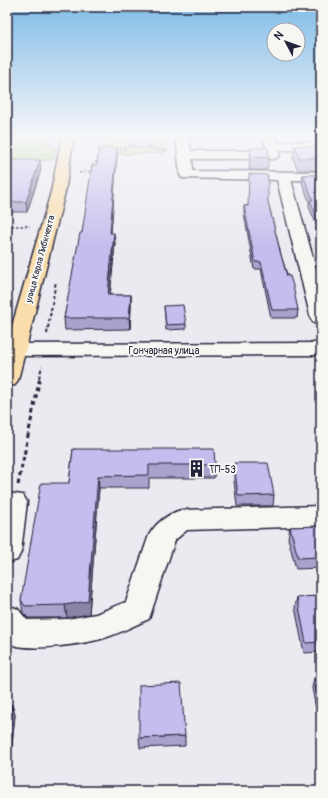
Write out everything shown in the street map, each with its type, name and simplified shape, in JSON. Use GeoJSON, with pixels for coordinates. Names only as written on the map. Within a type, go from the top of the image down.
{"type":"FeatureCollection","features":[{"type":"Feature","properties":{"kind":"main road","name":"улица Карла Либкнехта"},"geometry":{"type":"LineString","coordinates":[[7,380],[11,350],[58,192],[61,173]]}},
{"type":"Feature","properties":{"kind":"street"},"geometry":{"type":"LineString","coordinates":[[187,173],[187,176],[321,176]]}},
{"type":"Feature","properties":{"kind":"street"},"geometry":{"type":"LineString","coordinates":[[283,177],[321,319]]}},
{"type":"Feature","properties":{"kind":"street","name":"Гончарная улица"},"geometry":{"type":"LineString","coordinates":[[11,350],[321,348]]}},
{"type":"Feature","properties":{"kind":"street"},"geometry":{"type":"LineString","coordinates":[[7,552],[11,502]]}},
{"type":"Feature","properties":{"kind":"street"},"geometry":{"type":"LineString","coordinates":[[7,618],[20,634],[67,632],[98,627],[138,610],[163,535],[181,520],[321,516]]}},
{"type":"Feature","properties":{"kind":"path"},"geometry":{"type":"LineString","coordinates":[[73,174],[78,173]]}},
{"type":"Feature","properties":{"kind":"path"},"geometry":{"type":"LineString","coordinates":[[7,226],[35,226]]}},
{"type":"Feature","properties":{"kind":"path"},"geometry":{"type":"LineString","coordinates":[[11,502],[45,350],[57,274]]}},
{"type":"Feature","properties":{"kind":"building"},"geometry":{"type":"Polygon","coordinates":[[[7,173],[36,173],[26,202],[7,202],[7,173]]]}},
{"type":"Feature","properties":{"kind":"building"},"geometry":{"type":"Polygon","coordinates":[[[91,173],[115,173],[110,233],[114,233],[108,295],[131,295],[129,318],[64,318],[80,233],[82,233],[91,173]]]}},
{"type":"Feature","properties":{"kind":"building"},"geometry":{"type":"Polygon","coordinates":[[[249,174],[268,175],[268,202],[281,255],[287,276],[290,276],[298,310],[272,310],[261,262],[255,262],[244,206],[248,206],[249,174]]]}},
{"type":"Feature","properties":{"kind":"building"},"geometry":{"type":"Polygon","coordinates":[[[303,175],[321,175],[321,233],[317,223],[319,223],[310,200],[313,200],[303,175]]]}},
{"type":"Feature","properties":{"kind":"building"},"geometry":{"type":"Polygon","coordinates":[[[183,305],[186,324],[166,325],[164,306],[183,305]]]}},
{"type":"Feature","properties":{"kind":"building"},"geometry":{"type":"Polygon","coordinates":[[[73,449],[214,449],[215,465],[149,465],[149,475],[98,476],[88,601],[65,605],[25,606],[21,600],[41,483],[69,483],[73,449]]]}},
{"type":"Feature","properties":{"kind":"building"},"geometry":{"type":"Polygon","coordinates":[[[234,463],[268,463],[274,495],[238,496],[234,463]]]}},
{"type":"Feature","properties":{"kind":"building"},"geometry":{"type":"Polygon","coordinates":[[[321,526],[321,557],[298,558],[290,527],[321,526]]]}},
{"type":"Feature","properties":{"kind":"building"},"geometry":{"type":"Polygon","coordinates":[[[321,596],[321,642],[306,643],[297,597],[321,596]]]}},
{"type":"Feature","properties":{"kind":"building"},"geometry":{"type":"Polygon","coordinates":[[[314,678],[321,678],[321,714],[314,678]]]}},
{"type":"Feature","properties":{"kind":"building"},"geometry":{"type":"Polygon","coordinates":[[[181,683],[185,736],[139,738],[139,685],[181,683]]]}},
{"type":"Feature","properties":{"kind":"building"},"geometry":{"type":"Polygon","coordinates":[[[7,705],[12,705],[8,743],[7,743],[7,705]]]}},
{"type":"Feature","properties":{"kind":"place","name":"ТП-53"},"geometry":{"type":"Point","coordinates":[196,469]}}]}
